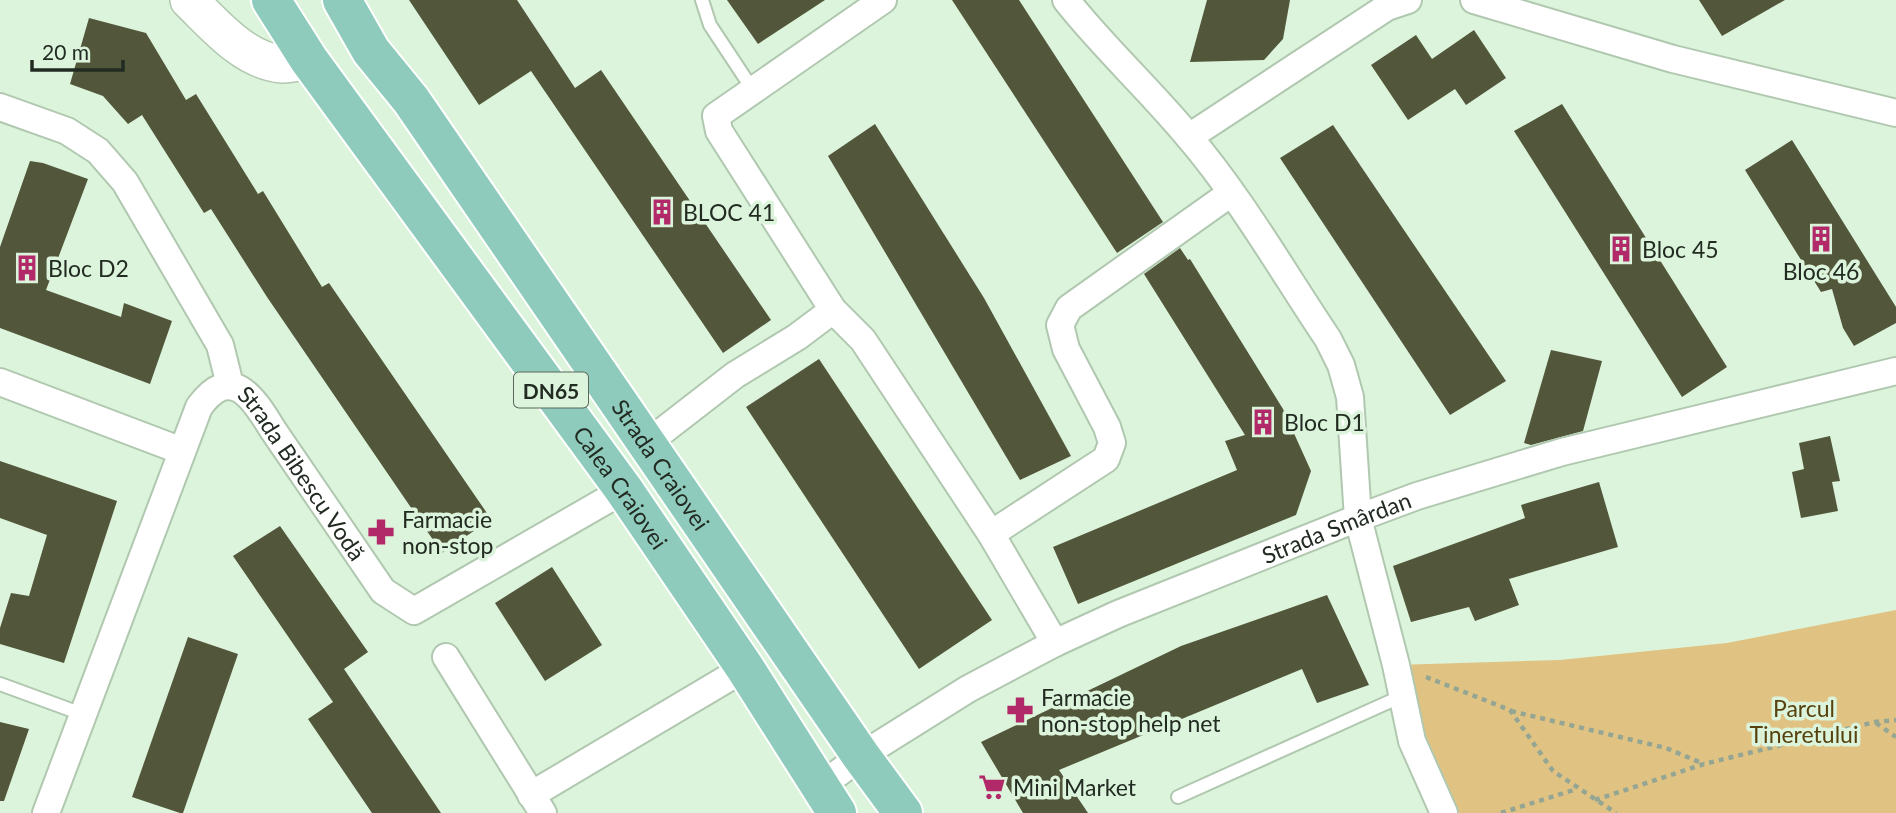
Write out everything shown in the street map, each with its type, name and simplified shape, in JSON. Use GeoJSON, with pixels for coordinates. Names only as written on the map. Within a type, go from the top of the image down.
{"type":"FeatureCollection","features":[{"type":"Feature","properties":{"kind":"main road","name":"Calea Craiovei"},"geometry":{"type":"LineString","coordinates":[[271,0],[309,60],[624,490],[745,668],[829,800]]}},
{"type":"Feature","properties":{"kind":"main road","name":"Strada Craiovei"},"geometry":{"type":"LineString","coordinates":[[342,0],[371,51],[411,100],[861,756]]}},
{"type":"Feature","properties":{"kind":"main road","name":"DN65"},"geometry":{"type":"LineString","coordinates":[[861,756],[903,813]]}},
{"type":"Feature","properties":{"kind":"street"},"geometry":{"type":"LineString","coordinates":[[189,0],[224,34],[266,61],[283,64],[309,60]]}},
{"type":"Feature","properties":{"kind":"street"},"geometry":{"type":"LineString","coordinates":[[883,0],[716,116],[719,131],[833,310],[863,340],[991,534],[1055,643]]}},
{"type":"Feature","properties":{"kind":"street"},"geometry":{"type":"LineString","coordinates":[[1066,0],[1093,34],[1189,136],[1231,193],[1328,340],[1341,365],[1350,397],[1358,518],[1396,665],[1412,741],[1444,813]]}},
{"type":"Feature","properties":{"kind":"street"},"geometry":{"type":"LineString","coordinates":[[1189,136],[1388,7],[1408,0]]}},
{"type":"Feature","properties":{"kind":"street"},"geometry":{"type":"LineString","coordinates":[[1474,0],[1673,60],[1892,117]]}},
{"type":"Feature","properties":{"kind":"street"},"geometry":{"type":"LineString","coordinates":[[0,107],[67,131],[97,151],[125,182],[220,345],[230,385]]}},
{"type":"Feature","properties":{"kind":"street"},"geometry":{"type":"LineString","coordinates":[[991,534],[1106,459],[1112,443],[1107,427],[1066,349],[1060,325],[1069,307],[1231,193]]}},
{"type":"Feature","properties":{"kind":"street"},"geometry":{"type":"LineString","coordinates":[[646,444],[735,375],[797,337],[833,310]]}},
{"type":"Feature","properties":{"kind":"street","name":"Strada Smârdan"},"geometry":{"type":"LineString","coordinates":[[829,800],[861,756],[968,689],[1055,643],[1118,614],[1429,492],[1562,452],[1896,371]]}},
{"type":"Feature","properties":{"kind":"street"},"geometry":{"type":"LineString","coordinates":[[0,382],[183,451]]}},
{"type":"Feature","properties":{"kind":"street","name":"Strada Bibescu Vodă"},"geometry":{"type":"LineString","coordinates":[[46,813],[199,407],[210,391],[230,385],[245,391],[258,406],[383,591],[414,611],[624,490]]}},
{"type":"Feature","properties":{"kind":"street"},"geometry":{"type":"LineString","coordinates":[[446,657],[537,804],[745,668]]}},
{"type":"Feature","properties":{"kind":"lane"},"geometry":{"type":"LineString","coordinates":[[702,0],[710,25],[753,90]]}},
{"type":"Feature","properties":{"kind":"lane"},"geometry":{"type":"LineString","coordinates":[[0,684],[82,715]]}},
{"type":"Feature","properties":{"kind":"lane"},"geometry":{"type":"LineString","coordinates":[[1178,797],[1402,696]]}},
{"type":"Feature","properties":{"kind":"path"},"geometry":{"type":"LineString","coordinates":[[1396,665],[1510,710],[1666,748],[1704,764]]}},
{"type":"Feature","properties":{"kind":"path"},"geometry":{"type":"LineString","coordinates":[[1510,710],[1553,771],[1616,813]]}},
{"type":"Feature","properties":{"kind":"path"},"geometry":{"type":"LineString","coordinates":[[1595,800],[1704,764],[1875,722],[1896,720]]}},
{"type":"Feature","properties":{"kind":"path"},"geometry":{"type":"LineString","coordinates":[[1875,722],[1896,737]]}},
{"type":"Feature","properties":{"kind":"path"},"geometry":{"type":"LineString","coordinates":[[1501,813],[1577,789]]}},
{"type":"Feature","properties":{"kind":"green space","name":"Parcul Tineretului"},"geometry":{"type":"Polygon","coordinates":[[[1896,610],[1896,813],[1444,813],[1396,665],[1560,660],[1727,643],[1896,610]]]}},
{"type":"Feature","properties":{"kind":"building","name":"BLOC 41"},"geometry":{"type":"Polygon","coordinates":[[[409,0],[517,0],[575,88],[601,70],[771,320],[723,353],[531,71],[479,105],[409,0]]]}},
{"type":"Feature","properties":{"kind":"building"},"geometry":{"type":"Polygon","coordinates":[[[727,0],[825,0],[758,44],[727,0]]]}},
{"type":"Feature","properties":{"kind":"building"},"geometry":{"type":"Polygon","coordinates":[[[952,0],[1019,0],[1163,222],[1117,253],[952,0]]]}},
{"type":"Feature","properties":{"kind":"building"},"geometry":{"type":"Polygon","coordinates":[[[1207,0],[1290,0],[1283,39],[1264,60],[1190,62],[1207,0]]]}},
{"type":"Feature","properties":{"kind":"building"},"geometry":{"type":"Polygon","coordinates":[[[1699,0],[1785,0],[1722,36],[1699,0]]]}},
{"type":"Feature","properties":{"kind":"building"},"geometry":{"type":"Polygon","coordinates":[[[89,18],[146,33],[186,100],[196,94],[258,194],[263,191],[322,287],[329,283],[491,519],[442,553],[267,297],[211,209],[204,213],[142,115],[128,124],[103,96],[70,84],[89,18]]]}},
{"type":"Feature","properties":{"kind":"building"},"geometry":{"type":"Polygon","coordinates":[[[1474,30],[1506,78],[1466,105],[1455,89],[1408,120],[1371,65],[1416,35],[1432,59],[1474,30]]]}},
{"type":"Feature","properties":{"kind":"building","name":"Bloc 45"},"geometry":{"type":"Polygon","coordinates":[[[1562,104],[1727,367],[1682,397],[1514,131],[1562,104]]]}},
{"type":"Feature","properties":{"kind":"building"},"geometry":{"type":"Polygon","coordinates":[[[875,124],[984,298],[1071,456],[1020,480],[828,156],[875,124]]]}},
{"type":"Feature","properties":{"kind":"building"},"geometry":{"type":"Polygon","coordinates":[[[1333,125],[1506,381],[1450,415],[1280,158],[1333,125]]]}},
{"type":"Feature","properties":{"kind":"building","name":"Bloc 46"},"geometry":{"type":"Polygon","coordinates":[[[1792,140],[1896,307],[1896,323],[1854,346],[1843,328],[1832,289],[1821,292],[1745,170],[1792,140]]]}},
{"type":"Feature","properties":{"kind":"building","name":"Bloc D2"},"geometry":{"type":"Polygon","coordinates":[[[30,161],[88,179],[46,290],[121,317],[124,303],[172,321],[150,384],[0,328],[0,247],[30,161]]]}},
{"type":"Feature","properties":{"kind":"building","name":"Bloc D1"},"geometry":{"type":"Polygon","coordinates":[[[1180,248],[1188,260],[1190,259],[1283,409],[1311,471],[1296,515],[1078,604],[1053,547],[1237,470],[1225,441],[1245,435],[1144,274],[1180,248]]]}},
{"type":"Feature","properties":{"kind":"building"},"geometry":{"type":"Polygon","coordinates":[[[1551,350],[1602,361],[1583,431],[1531,445],[1524,443],[1551,350]]]}},
{"type":"Feature","properties":{"kind":"building"},"geometry":{"type":"Polygon","coordinates":[[[819,359],[992,620],[919,669],[746,407],[819,359]]]}},
{"type":"Feature","properties":{"kind":"building"},"geometry":{"type":"Polygon","coordinates":[[[1830,436],[1840,481],[1832,482],[1838,511],[1801,518],[1792,472],[1804,469],[1799,443],[1830,436]]]}},
{"type":"Feature","properties":{"kind":"building"},"geometry":{"type":"Polygon","coordinates":[[[0,461],[117,501],[64,663],[0,644],[0,628],[11,593],[29,596],[47,535],[0,518],[0,461]]]}},
{"type":"Feature","properties":{"kind":"building"},"geometry":{"type":"Polygon","coordinates":[[[1599,482],[1618,547],[1509,579],[1519,605],[1475,621],[1469,607],[1411,622],[1393,566],[1525,518],[1521,505],[1599,482]]]}},
{"type":"Feature","properties":{"kind":"building"},"geometry":{"type":"Polygon","coordinates":[[[280,526],[368,652],[344,669],[441,813],[372,813],[308,719],[333,702],[233,556],[280,526]]]}},
{"type":"Feature","properties":{"kind":"building"},"geometry":{"type":"Polygon","coordinates":[[[552,567],[602,645],[545,681],[495,603],[552,567]]]}},
{"type":"Feature","properties":{"kind":"building"},"geometry":{"type":"Polygon","coordinates":[[[1327,595],[1369,685],[1317,703],[1302,669],[1059,770],[1088,813],[1023,813],[981,742],[1181,646],[1327,595]]]}},
{"type":"Feature","properties":{"kind":"building"},"geometry":{"type":"Polygon","coordinates":[[[188,637],[238,654],[183,813],[180,813],[132,797],[188,637]]]}},
{"type":"Feature","properties":{"kind":"building"},"geometry":{"type":"Polygon","coordinates":[[[0,722],[29,729],[4,801],[0,801],[0,722]]]}},
{"type":"Feature","properties":{"kind":"place","name":"BLOC 41"},"geometry":{"type":"Point","coordinates":[662,212]}},
{"type":"Feature","properties":{"kind":"place","name":"Bloc 46"},"geometry":{"type":"Point","coordinates":[1821,239]}},
{"type":"Feature","properties":{"kind":"place","name":"Bloc 45"},"geometry":{"type":"Point","coordinates":[1621,249]}},
{"type":"Feature","properties":{"kind":"place","name":"Bloc D2"},"geometry":{"type":"Point","coordinates":[27,268]}},
{"type":"Feature","properties":{"kind":"place","name":"Bloc D1"},"geometry":{"type":"Point","coordinates":[1263,422]}},
{"type":"Feature","properties":{"kind":"place","name":"Farmacie non-stop"},"geometry":{"type":"Point","coordinates":[381,532]}},
{"type":"Feature","properties":{"kind":"place","name":"Farmacie non-stop help net"},"geometry":{"type":"Point","coordinates":[1020,710]}},
{"type":"Feature","properties":{"kind":"place","name":"Mini Market"},"geometry":{"type":"Point","coordinates":[992,787]}}]}
